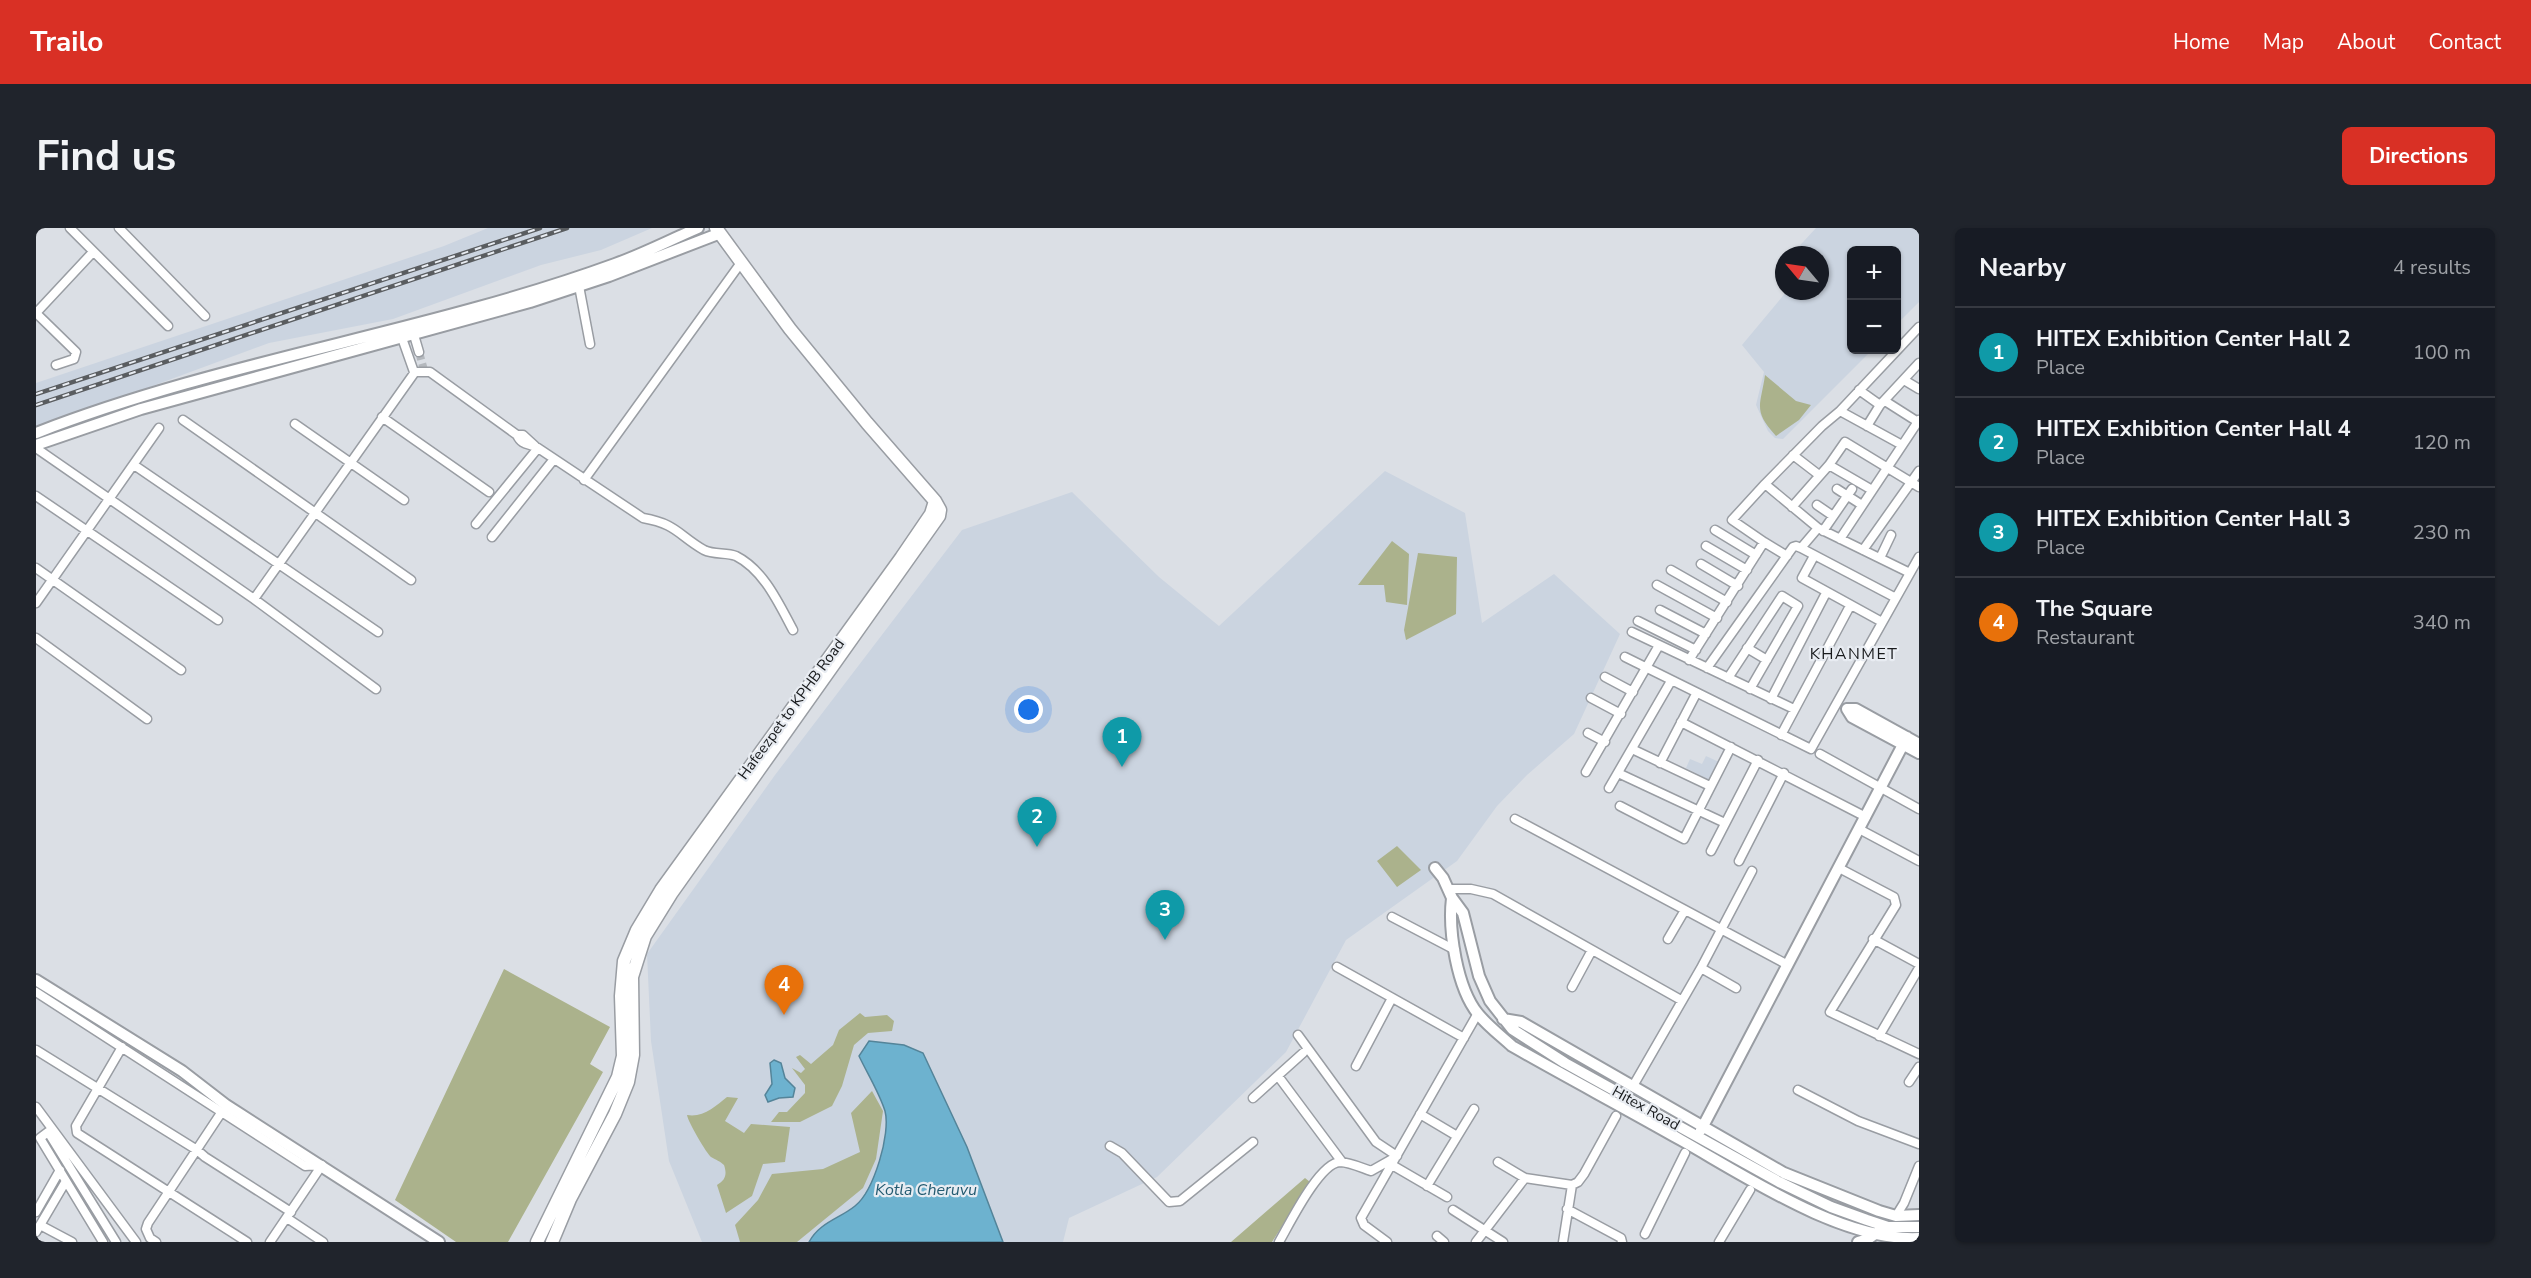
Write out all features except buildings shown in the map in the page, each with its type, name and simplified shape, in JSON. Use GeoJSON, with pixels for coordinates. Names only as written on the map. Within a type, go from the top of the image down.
{"type":"FeatureCollection","features":[{"type":"Feature","properties":{"kind":"main road"},"geometry":{"type":"LineString","coordinates":[[552,1242],[570,1199],[615,1114],[628,1082],[633,1054],[632,977],[645,936],[671,894],[939,516],[940,510],[935,501],[867,423],[740,264],[721,230]]}},
{"type":"Feature","properties":{"kind":"main road","name":"Hafeezpet to KPHB Road"},"geometry":{"type":"LineString","coordinates":[[537,1242],[618,1077],[623,1047],[622,978],[624,961],[637,930],[661,890],[901,558],[931,514],[935,501]]}},
{"type":"Feature","properties":{"kind":"street"},"geometry":{"type":"LineString","coordinates":[[70,228],[168,326]]}},
{"type":"Feature","properties":{"kind":"street"},"geometry":{"type":"LineString","coordinates":[[119,228],[205,316]]}},
{"type":"Feature","properties":{"kind":"street"},"geometry":{"type":"LineString","coordinates":[[36,433],[82,416],[162,392],[531,291],[616,264],[698,228]]}},
{"type":"Feature","properties":{"kind":"street"},"geometry":{"type":"LineString","coordinates":[[36,447],[141,409],[414,335],[579,286],[721,230]]}},
{"type":"Feature","properties":{"kind":"street"},"geometry":{"type":"LineString","coordinates":[[56,365],[74,359],[76,352],[36,313],[93,252]]}},
{"type":"Feature","properties":{"kind":"street"},"geometry":{"type":"LineString","coordinates":[[584,480],[740,264]]}},
{"type":"Feature","properties":{"kind":"street"},"geometry":{"type":"LineString","coordinates":[[579,286],[590,344]]}},
{"type":"Feature","properties":{"kind":"street"},"geometry":{"type":"LineString","coordinates":[[1786,556],[1732,520],[1793,454],[1840,411],[1919,327]]}},
{"type":"Feature","properties":{"kind":"street"},"geometry":{"type":"LineString","coordinates":[[414,335],[419,352]]}},
{"type":"Feature","properties":{"kind":"street"},"geometry":{"type":"LineString","coordinates":[[402,338],[414,372]]}},
{"type":"Feature","properties":{"kind":"street"},"geometry":{"type":"LineString","coordinates":[[1867,426],[1883,403],[1919,363]]}},
{"type":"Feature","properties":{"kind":"street"},"geometry":{"type":"LineString","coordinates":[[414,372],[430,372],[517,435],[519,440],[529,446],[537,447],[643,518],[661,521],[678,530],[708,552],[740,558],[761,578],[793,630]]}},
{"type":"Feature","properties":{"kind":"street"},"geometry":{"type":"LineString","coordinates":[[254,599],[414,372]]}},
{"type":"Feature","properties":{"kind":"street"},"geometry":{"type":"LineString","coordinates":[[1904,380],[1919,389]]}},
{"type":"Feature","properties":{"kind":"street"},"geometry":{"type":"LineString","coordinates":[[1840,539],[1918,421],[1859,390]]}},
{"type":"Feature","properties":{"kind":"street"},"geometry":{"type":"LineString","coordinates":[[1840,411],[1902,445]]}},
{"type":"Feature","properties":{"kind":"street"},"geometry":{"type":"LineString","coordinates":[[382,417],[489,492]]}},
{"type":"Feature","properties":{"kind":"street"},"geometry":{"type":"LineString","coordinates":[[183,420],[411,580]]}},
{"type":"Feature","properties":{"kind":"street"},"geometry":{"type":"LineString","coordinates":[[296,424],[404,500]]}},
{"type":"Feature","properties":{"kind":"street"},"geometry":{"type":"LineString","coordinates":[[36,603],[159,428]]}},
{"type":"Feature","properties":{"kind":"street"},"geometry":{"type":"LineString","coordinates":[[1792,507],[1829,465],[1845,442],[1915,485]]}},
{"type":"Feature","properties":{"kind":"street"},"geometry":{"type":"LineString","coordinates":[[36,447],[254,599],[376,689]]}},
{"type":"Feature","properties":{"kind":"street"},"geometry":{"type":"LineString","coordinates":[[476,524],[537,447]]}},
{"type":"Feature","properties":{"kind":"street"},"geometry":{"type":"LineString","coordinates":[[1793,454],[1819,475]]}},
{"type":"Feature","properties":{"kind":"street"},"geometry":{"type":"LineString","coordinates":[[492,537],[554,459]]}},
{"type":"Feature","properties":{"kind":"street"},"geometry":{"type":"LineString","coordinates":[[134,465],[378,632]]}},
{"type":"Feature","properties":{"kind":"street"},"geometry":{"type":"LineString","coordinates":[[1829,465],[1872,490]]}},
{"type":"Feature","properties":{"kind":"street"},"geometry":{"type":"LineString","coordinates":[[1863,550],[1915,485],[1919,471]]}},
{"type":"Feature","properties":{"kind":"street"},"geometry":{"type":"LineString","coordinates":[[1765,484],[1821,530],[1910,573]]}},
{"type":"Feature","properties":{"kind":"street"},"geometry":{"type":"LineString","coordinates":[[1837,489],[1849,493],[1862,506]]}},
{"type":"Feature","properties":{"kind":"street"},"geometry":{"type":"LineString","coordinates":[[1801,548],[1821,530],[1849,493]]}},
{"type":"Feature","properties":{"kind":"street"},"geometry":{"type":"LineString","coordinates":[[36,496],[218,620]]}},
{"type":"Feature","properties":{"kind":"street"},"geometry":{"type":"LineString","coordinates":[[1818,505],[1833,516]]}},
{"type":"Feature","properties":{"kind":"street"},"geometry":{"type":"LineString","coordinates":[[1714,530],[1756,555]]}},
{"type":"Feature","properties":{"kind":"street"},"geometry":{"type":"LineString","coordinates":[[1880,558],[1892,536]]}},
{"type":"Feature","properties":{"kind":"street"},"geometry":{"type":"LineString","coordinates":[[1689,660],[1764,542]]}},
{"type":"Feature","properties":{"kind":"street"},"geometry":{"type":"LineString","coordinates":[[1706,546],[1747,570]]}},
{"type":"Feature","properties":{"kind":"street"},"geometry":{"type":"LineString","coordinates":[[1707,668],[1794,546],[1896,598]]}},
{"type":"Feature","properties":{"kind":"street"},"geometry":{"type":"LineString","coordinates":[[1814,556],[1801,578],[1882,622]]}},
{"type":"Feature","properties":{"kind":"street"},"geometry":{"type":"LineString","coordinates":[[1625,657],[1811,749],[1919,556]]}},
{"type":"Feature","properties":{"kind":"street"},"geometry":{"type":"LineString","coordinates":[[1701,564],[1738,586]]}},
{"type":"Feature","properties":{"kind":"street"},"geometry":{"type":"LineString","coordinates":[[36,568],[181,670]]}},
{"type":"Feature","properties":{"kind":"street"},"geometry":{"type":"LineString","coordinates":[[1671,570],[1727,602]]}},
{"type":"Feature","properties":{"kind":"street"},"geometry":{"type":"LineString","coordinates":[[1657,585],[1717,618]]}},
{"type":"Feature","properties":{"kind":"street"},"geometry":{"type":"LineString","coordinates":[[1771,699],[1826,593]]}},
{"type":"Feature","properties":{"kind":"street"},"geometry":{"type":"LineString","coordinates":[[1728,678],[1782,596],[1798,606],[1750,689]]}},
{"type":"Feature","properties":{"kind":"street"},"geometry":{"type":"LineString","coordinates":[[1780,735],[1850,606]]}},
{"type":"Feature","properties":{"kind":"street"},"geometry":{"type":"LineString","coordinates":[[1660,610],[1706,634]]}},
{"type":"Feature","properties":{"kind":"street"},"geometry":{"type":"LineString","coordinates":[[1638,621],[1696,650]]}},
{"type":"Feature","properties":{"kind":"street"},"geometry":{"type":"LineString","coordinates":[[1632,632],[1794,709]]}},
{"type":"Feature","properties":{"kind":"street"},"geometry":{"type":"LineString","coordinates":[[36,638],[147,719]]}},
{"type":"Feature","properties":{"kind":"street"},"geometry":{"type":"LineString","coordinates":[[1586,772],[1658,646]]}},
{"type":"Feature","properties":{"kind":"street"},"geometry":{"type":"LineString","coordinates":[[1747,648],[1767,660]]}},
{"type":"Feature","properties":{"kind":"street"},"geometry":{"type":"LineString","coordinates":[[1605,677],[1633,692]]}},
{"type":"Feature","properties":{"kind":"street"},"geometry":{"type":"LineString","coordinates":[[1609,788],[1671,681]]}},
{"type":"Feature","properties":{"kind":"street"},"geometry":{"type":"LineString","coordinates":[[1660,763],[1696,694]]}},
{"type":"Feature","properties":{"kind":"street"},"geometry":{"type":"LineString","coordinates":[[1591,698],[1621,714]]}},
{"type":"Feature","properties":{"kind":"street"},"geometry":{"type":"LineString","coordinates":[[1837,703],[1847,709],[1856,709],[1905,741],[1919,753]]}},
{"type":"Feature","properties":{"kind":"street"},"geometry":{"type":"LineString","coordinates":[[1682,722],[1866,817]]}},
{"type":"Feature","properties":{"kind":"street"},"geometry":{"type":"LineString","coordinates":[[1588,733],[1605,742]]}},
{"type":"Feature","properties":{"kind":"street"},"geometry":{"type":"LineString","coordinates":[[1905,741],[1919,744]]}},
{"type":"Feature","properties":{"kind":"street"},"geometry":{"type":"LineString","coordinates":[[1697,1137],[1905,741]]}},
{"type":"Feature","properties":{"kind":"street"},"geometry":{"type":"LineString","coordinates":[[1620,806],[1684,839],[1731,747]]}},
{"type":"Feature","properties":{"kind":"street"},"geometry":{"type":"LineString","coordinates":[[1632,749],[1710,786]]}},
{"type":"Feature","properties":{"kind":"street"},"geometry":{"type":"LineString","coordinates":[[1820,754],[1919,809]]}},
{"type":"Feature","properties":{"kind":"street"},"geometry":{"type":"LineString","coordinates":[[1711,851],[1758,760]]}},
{"type":"Feature","properties":{"kind":"street"},"geometry":{"type":"LineString","coordinates":[[1618,773],[1725,824]]}},
{"type":"Feature","properties":{"kind":"street"},"geometry":{"type":"LineString","coordinates":[[1739,861],[1784,773]]}},
{"type":"Feature","properties":{"kind":"street"},"geometry":{"type":"LineString","coordinates":[[1515,819],[1788,965]]}},
{"type":"Feature","properties":{"kind":"street"},"geometry":{"type":"LineString","coordinates":[[1859,829],[1919,861]]}},
{"type":"Feature","properties":{"kind":"street","name":"Hitex Road"},"geometry":{"type":"LineString","coordinates":[[1435,868],[1463,913],[1479,976],[1490,1001],[1512,1029],[1565,1063],[1697,1137],[1832,1207],[1886,1226],[1919,1227]]}},
{"type":"Feature","properties":{"kind":"street"},"geometry":{"type":"LineString","coordinates":[[1839,868],[1894,897],[1896,905],[1830,1012],[1919,1054]]}},
{"type":"Feature","properties":{"kind":"street"},"geometry":{"type":"LineString","coordinates":[[1633,1086],[1681,999],[1701,968],[1752,870]]}},
{"type":"Feature","properties":{"kind":"street"},"geometry":{"type":"LineString","coordinates":[[1450,894],[1470,889],[1486,891],[1596,955],[1681,999]]}},
{"type":"Feature","properties":{"kind":"street","name":"Hitex Road"},"geometry":{"type":"LineString","coordinates":[[1450,894],[1450,917],[1455,950],[1464,984],[1478,1013],[1512,1046],[1774,1193],[1824,1217],[1850,1226],[1867,1240],[1919,1238]]}},
{"type":"Feature","properties":{"kind":"street"},"geometry":{"type":"LineString","coordinates":[[1668,939],[1684,910]]}},
{"type":"Feature","properties":{"kind":"street"},"geometry":{"type":"LineString","coordinates":[[1392,916],[1455,950]]}},
{"type":"Feature","properties":{"kind":"street"},"geometry":{"type":"LineString","coordinates":[[1874,939],[1919,966],[1879,1036]]}},
{"type":"Feature","properties":{"kind":"street"},"geometry":{"type":"LineString","coordinates":[[1572,987],[1596,955]]}},
{"type":"Feature","properties":{"kind":"street"},"geometry":{"type":"LineString","coordinates":[[1337,967],[1464,1038]]}},
{"type":"Feature","properties":{"kind":"street"},"geometry":{"type":"LineString","coordinates":[[1701,968],[1736,988]]}},
{"type":"Feature","properties":{"kind":"street"},"geometry":{"type":"LineString","coordinates":[[36,980],[182,1071],[226,1105],[439,1242]]}},
{"type":"Feature","properties":{"kind":"street"},"geometry":{"type":"LineString","coordinates":[[36,992],[305,1166],[322,1165]]}},
{"type":"Feature","properties":{"kind":"street"},"geometry":{"type":"LineString","coordinates":[[1356,1066],[1392,998]]}},
{"type":"Feature","properties":{"kind":"street"},"geometry":{"type":"LineString","coordinates":[[1387,1242],[1364,1225],[1361,1218],[1478,1013]]}},
{"type":"Feature","properties":{"kind":"street"},"geometry":{"type":"LineString","coordinates":[[1503,1019],[1521,1022],[1784,1173],[1861,1205],[1896,1216],[1919,1215]]}},
{"type":"Feature","properties":{"kind":"street"},"geometry":{"type":"LineString","coordinates":[[1298,1035],[1376,1142],[1394,1161],[1427,1186],[1447,1197]]}},
{"type":"Feature","properties":{"kind":"street"},"geometry":{"type":"LineString","coordinates":[[122,1047],[76,1126],[77,1133],[247,1242]]}},
{"type":"Feature","properties":{"kind":"street"},"geometry":{"type":"LineString","coordinates":[[140,1059],[146,1049]]}},
{"type":"Feature","properties":{"kind":"street"},"geometry":{"type":"LineString","coordinates":[[36,1050],[198,1150],[323,1242]]}},
{"type":"Feature","properties":{"kind":"street"},"geometry":{"type":"LineString","coordinates":[[1253,1098],[1303,1053]]}},
{"type":"Feature","properties":{"kind":"street"},"geometry":{"type":"LineString","coordinates":[[1909,1082],[1919,1067]]}},
{"type":"Feature","properties":{"kind":"street"},"geometry":{"type":"LineString","coordinates":[[1278,1076],[1342,1162]]}},
{"type":"Feature","properties":{"kind":"street"},"geometry":{"type":"LineString","coordinates":[[1798,1090],[1858,1121],[1919,1144]]}},
{"type":"Feature","properties":{"kind":"street"},"geometry":{"type":"LineString","coordinates":[[36,1107],[136,1242]]}},
{"type":"Feature","properties":{"kind":"street"},"geometry":{"type":"LineString","coordinates":[[1427,1186],[1474,1109]]}},
{"type":"Feature","properties":{"kind":"street"},"geometry":{"type":"LineString","coordinates":[[156,1242],[150,1238],[146,1229],[148,1223],[221,1113]]}},
{"type":"Feature","properties":{"kind":"street"},"geometry":{"type":"LineString","coordinates":[[1420,1114],[1457,1136]]}},
{"type":"Feature","properties":{"kind":"street"},"geometry":{"type":"LineString","coordinates":[[1563,1242],[1575,1184],[1616,1116]]}},
{"type":"Feature","properties":{"kind":"street"},"geometry":{"type":"LineString","coordinates":[[103,1242],[40,1138],[48,1132],[116,1242]]}},
{"type":"Feature","properties":{"kind":"street"},"geometry":{"type":"LineString","coordinates":[[1110,1146],[1122,1153],[1168,1202],[1174,1203],[1180,1201],[1253,1142]]}},
{"type":"Feature","properties":{"kind":"street"},"geometry":{"type":"LineString","coordinates":[[1645,1234],[1684,1153]]}},
{"type":"Feature","properties":{"kind":"street"},"geometry":{"type":"LineString","coordinates":[[1279,1242],[1324,1170],[1334,1163],[1342,1162],[1371,1171],[1394,1161]]}},
{"type":"Feature","properties":{"kind":"street"},"geometry":{"type":"LineString","coordinates":[[1498,1162],[1525,1178],[1575,1184]]}},
{"type":"Feature","properties":{"kind":"street"},"geometry":{"type":"LineString","coordinates":[[270,1242],[322,1165]]}},
{"type":"Feature","properties":{"kind":"street"},"geometry":{"type":"LineString","coordinates":[[1867,1240],[1896,1216],[1904,1203],[1919,1166]]}},
{"type":"Feature","properties":{"kind":"street"},"geometry":{"type":"LineString","coordinates":[[36,1212],[60,1170]]}},
{"type":"Feature","properties":{"kind":"street"},"geometry":{"type":"LineString","coordinates":[[1476,1242],[1525,1178]]}},
{"type":"Feature","properties":{"kind":"street"},"geometry":{"type":"LineString","coordinates":[[66,1181],[38,1228],[72,1242]]}},
{"type":"Feature","properties":{"kind":"street"},"geometry":{"type":"LineString","coordinates":[[1719,1242],[1750,1190]]}},
{"type":"Feature","properties":{"kind":"street"},"geometry":{"type":"LineString","coordinates":[[1569,1206],[1621,1238],[1622,1242]]}},
{"type":"Feature","properties":{"kind":"street"},"geometry":{"type":"LineString","coordinates":[[1453,1210],[1503,1242]]}},
{"type":"Feature","properties":{"kind":"street"},"geometry":{"type":"LineString","coordinates":[[1850,1226],[1852,1235],[1850,1242]]}},
{"type":"Feature","properties":{"kind":"shaded area"},"geometry":{"type":"Polygon","coordinates":[[[488,228],[652,228],[601,250],[541,265],[393,319],[269,343],[36,429],[36,383],[444,246],[488,228]]]}},
{"type":"Feature","properties":{"kind":"shaded area"},"geometry":{"type":"Polygon","coordinates":[[[1816,228],[1919,228],[1919,302],[1901,320],[1901,246],[1847,246],[1847,354],[1868,354],[1783,439],[1775,438],[1768,431],[1756,405],[1764,372],[1742,345],[1780,300],[1829,300],[1829,246],[1799,246],[1816,228]]]}},
{"type":"Feature","properties":{"kind":"shaded area"},"geometry":{"type":"Polygon","coordinates":[[[1385,471],[1465,513],[1482,623],[1554,574],[1620,634],[1574,734],[1527,775],[1497,806],[1457,861],[1346,940],[1286,1052],[1157,1177],[1069,1218],[1063,1242],[702,1242],[669,1161],[651,1041],[647,954],[775,775],[962,530],[1072,492],[1159,577],[1219,626],[1385,471]]]}},
{"type":"Feature","properties":{"kind":"shaded area"},"geometry":{"type":"Polygon","coordinates":[[[1706,756],[1719,762],[1709,780],[1686,768],[1690,759],[1702,764],[1706,756]]]}},
{"type":"Feature","properties":{"kind":"green space"},"geometry":{"type":"Polygon","coordinates":[[[1765,375],[1796,401],[1811,405],[1799,420],[1776,436],[1761,413],[1760,401],[1765,375]]]}},
{"type":"Feature","properties":{"kind":"green space"},"geometry":{"type":"Polygon","coordinates":[[[1392,541],[1409,554],[1407,605],[1386,602],[1384,585],[1358,585],[1392,541]]]}},
{"type":"Feature","properties":{"kind":"green space"},"geometry":{"type":"Polygon","coordinates":[[[1418,553],[1457,557],[1456,614],[1406,640],[1404,630],[1418,553]]]}},
{"type":"Feature","properties":{"kind":"green space"},"geometry":{"type":"Polygon","coordinates":[[[1397,846],[1421,870],[1397,887],[1377,861],[1397,846]]]}},
{"type":"Feature","properties":{"kind":"green space"},"geometry":{"type":"Polygon","coordinates":[[[504,969],[610,1027],[590,1064],[603,1072],[508,1242],[456,1242],[395,1200],[504,969]]]}},
{"type":"Feature","properties":{"kind":"green space"},"geometry":{"type":"Polygon","coordinates":[[[860,1013],[865,1017],[887,1015],[894,1021],[892,1031],[868,1033],[854,1045],[842,1086],[832,1106],[800,1122],[771,1122],[779,1112],[787,1112],[805,1093],[805,1085],[792,1068],[801,1073],[805,1069],[796,1057],[800,1055],[811,1064],[833,1045],[839,1030],[860,1013]]]}},
{"type":"Feature","properties":{"kind":"green space"},"geometry":{"type":"Polygon","coordinates":[[[872,1091],[883,1111],[876,1159],[863,1188],[797,1242],[740,1242],[735,1225],[758,1200],[772,1174],[823,1169],[860,1152],[851,1113],[872,1091]]]}},
{"type":"Feature","properties":{"kind":"green space"},"geometry":{"type":"Polygon","coordinates":[[[727,1097],[738,1098],[725,1121],[744,1133],[751,1124],[790,1127],[785,1162],[763,1164],[752,1196],[726,1213],[717,1185],[725,1176],[724,1165],[709,1155],[687,1115],[704,1113],[727,1097]]]}},
{"type":"Feature","properties":{"kind":"green space"},"geometry":{"type":"Polygon","coordinates":[[[1305,1178],[1310,1182],[1272,1242],[1231,1242],[1305,1178]]]}},
{"type":"Feature","properties":{"kind":"water","name":"Kotla Cheruvu"},"geometry":{"type":"Polygon","coordinates":[[[869,1041],[904,1045],[923,1053],[967,1147],[1003,1242],[809,1242],[813,1235],[830,1221],[855,1206],[862,1199],[869,1188],[879,1161],[886,1133],[885,1111],[859,1056],[869,1041]]]}},
{"type":"Feature","properties":{"kind":"water"},"geometry":{"type":"Polygon","coordinates":[[[774,1060],[781,1063],[785,1078],[795,1088],[793,1097],[768,1102],[765,1095],[772,1084],[770,1063],[774,1060]]]}},
{"type":"Feature","properties":{"kind":"tunnel"},"geometry":{"type":"LineString","coordinates":[[419,352],[424,370]]}},
{"type":"Feature","properties":{"kind":"railway"},"geometry":{"type":"LineString","coordinates":[[36,394],[540,228]]}},
{"type":"Feature","properties":{"kind":"railway"},"geometry":{"type":"LineString","coordinates":[[36,405],[567,228]]}},
{"type":"Feature","properties":{"kind":"place","name":"HITEX Exhibition Center Hall 2"},"geometry":{"type":"Point","coordinates":[1122,767]}},
{"type":"Feature","properties":{"kind":"place","name":"HITEX Exhibition Center Hall 4"},"geometry":{"type":"Point","coordinates":[1037,847]}},
{"type":"Feature","properties":{"kind":"place","name":"HITEX Exhibition Center Hall 3"},"geometry":{"type":"Point","coordinates":[1165,940]}},
{"type":"Feature","properties":{"kind":"place","name":"The Square"},"geometry":{"type":"Point","coordinates":[784,1015]}},
{"type":"Feature","properties":{"kind":"district","name":"KHANMET"},"geometry":{"type":"Point","coordinates":[1854,653]}}]}
